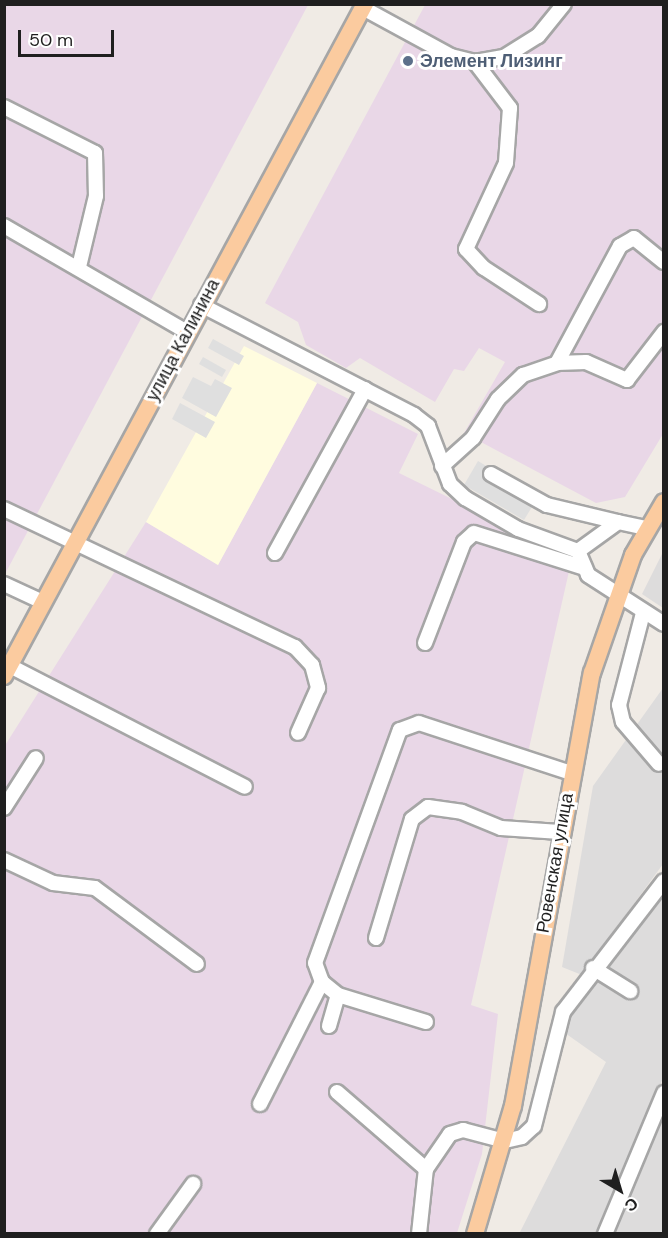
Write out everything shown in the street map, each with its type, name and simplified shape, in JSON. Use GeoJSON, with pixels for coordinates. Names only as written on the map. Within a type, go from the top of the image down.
{"type":"FeatureCollection","features":[{"type":"Feature","properties":{"kind":"main road","name":"улица Калинина"},"geometry":{"type":"LineString","coordinates":[[7,671],[201,305],[364,6]]}},
{"type":"Feature","properties":{"kind":"main road","name":"Ровенская улица"},"geometry":{"type":"LineString","coordinates":[[475,1233],[505,1141],[560,832],[592,673],[616,596],[646,528],[663,502]]}},
{"type":"Feature","properties":{"kind":"street"},"geometry":{"type":"LineString","coordinates":[[364,6],[451,56],[475,62],[504,57],[538,36],[564,4]]}},
{"type":"Feature","properties":{"kind":"street"},"geometry":{"type":"LineString","coordinates":[[475,62],[510,108],[506,163],[465,249],[484,268],[539,304]]}},
{"type":"Feature","properties":{"kind":"street"},"geometry":{"type":"LineString","coordinates":[[4,107],[95,153],[96,196],[79,267]]}},
{"type":"Feature","properties":{"kind":"street"},"geometry":{"type":"LineString","coordinates":[[4,226],[79,267],[187,332]]}},
{"type":"Feature","properties":{"kind":"street"},"geometry":{"type":"LineString","coordinates":[[557,363],[620,246],[634,238],[663,262]]}},
{"type":"Feature","properties":{"kind":"street"},"geometry":{"type":"LineString","coordinates":[[201,305],[365,389],[428,426],[442,466],[465,498],[518,529],[578,551],[585,568]]}},
{"type":"Feature","properties":{"kind":"street"},"geometry":{"type":"LineString","coordinates":[[442,466],[473,438],[498,399],[524,375],[557,363],[586,362],[627,380],[663,332]]}},
{"type":"Feature","properties":{"kind":"street"},"geometry":{"type":"LineString","coordinates":[[275,553],[365,389]]}},
{"type":"Feature","properties":{"kind":"street"},"geometry":{"type":"LineString","coordinates":[[491,474],[547,505],[646,528]]}},
{"type":"Feature","properties":{"kind":"street"},"geometry":{"type":"LineString","coordinates":[[4,509],[295,647],[312,665],[318,688],[298,733]]}},
{"type":"Feature","properties":{"kind":"street"},"geometry":{"type":"LineString","coordinates":[[578,551],[618,522]]}},
{"type":"Feature","properties":{"kind":"street"},"geometry":{"type":"LineString","coordinates":[[425,643],[464,542],[474,533],[585,568],[616,596],[663,624]]}},
{"type":"Feature","properties":{"kind":"street"},"geometry":{"type":"LineString","coordinates":[[4,584],[43,602]]}},
{"type":"Feature","properties":{"kind":"street"},"geometry":{"type":"LineString","coordinates":[[643,613],[619,705],[623,722],[659,764]]}},
{"type":"Feature","properties":{"kind":"street"},"geometry":{"type":"LineString","coordinates":[[7,671],[246,787]]}},
{"type":"Feature","properties":{"kind":"street"},"geometry":{"type":"LineString","coordinates":[[426,1022],[338,995],[322,982],[315,963],[405,724],[419,723],[571,773]]}},
{"type":"Feature","properties":{"kind":"street"},"geometry":{"type":"LineString","coordinates":[[4,808],[36,758]]}},
{"type":"Feature","properties":{"kind":"street"},"geometry":{"type":"LineString","coordinates":[[376,938],[412,819],[428,807],[462,812],[501,828],[560,832]]}},
{"type":"Feature","properties":{"kind":"street"},"geometry":{"type":"LineString","coordinates":[[4,860],[53,883],[95,888],[197,964]]}},
{"type":"Feature","properties":{"kind":"street"},"geometry":{"type":"LineString","coordinates":[[419,1233],[426,1169],[454,1131],[505,1141],[522,1137],[539,1118],[563,1012],[593,968],[663,880]]}},
{"type":"Feature","properties":{"kind":"street"},"geometry":{"type":"LineString","coordinates":[[593,968],[630,992]]}},
{"type":"Feature","properties":{"kind":"street"},"geometry":{"type":"LineString","coordinates":[[260,1104],[322,982]]}},
{"type":"Feature","properties":{"kind":"street"},"geometry":{"type":"LineString","coordinates":[[329,1026],[338,995]]}},
{"type":"Feature","properties":{"kind":"street"},"geometry":{"type":"LineString","coordinates":[[337,1092],[426,1169]]}},
{"type":"Feature","properties":{"kind":"street"},"geometry":{"type":"LineString","coordinates":[[605,1233],[663,1093]]}},
{"type":"Feature","properties":{"kind":"street"},"geometry":{"type":"LineString","coordinates":[[157,1233],[193,1184]]}},
{"type":"Feature","properties":{"kind":"shaded area"},"geometry":{"type":"Polygon","coordinates":[[[5,5],[308,5],[5,574],[5,5]]]}},
{"type":"Feature","properties":{"kind":"shaded area"},"geometry":{"type":"Polygon","coordinates":[[[425,5],[663,5],[663,434],[625,497],[596,503],[464,433],[505,362],[479,348],[464,371],[454,369],[435,402],[360,358],[346,368],[306,345],[298,322],[265,303],[425,5]]]}},
{"type":"Feature","properties":{"kind":"shaded area"},"geometry":{"type":"Polygon","coordinates":[[[213,339],[244,356],[239,365],[208,348],[213,339]]]}},
{"type":"Feature","properties":{"kind":"shaded area"},"geometry":{"type":"Polygon","coordinates":[[[244,346],[317,383],[218,565],[146,522],[244,346]]]}},
{"type":"Feature","properties":{"kind":"shaded area"},"geometry":{"type":"Polygon","coordinates":[[[203,357],[226,370],[222,377],[199,364],[203,357]]]}},
{"type":"Feature","properties":{"kind":"shaded area"},"geometry":{"type":"Polygon","coordinates":[[[193,377],[211,386],[215,379],[232,388],[216,417],[182,398],[193,377]]]}},
{"type":"Feature","properties":{"kind":"shaded area"},"geometry":{"type":"Polygon","coordinates":[[[317,383],[418,434],[399,473],[572,558],[471,1005],[498,1014],[482,1154],[457,1233],[5,1233],[4,747],[146,522],[218,565],[317,383]]]}},
{"type":"Feature","properties":{"kind":"shaded area"},"geometry":{"type":"Polygon","coordinates":[[[180,403],[215,422],[206,438],[172,419],[180,403]]]}},
{"type":"Feature","properties":{"kind":"shaded area"},"geometry":{"type":"Polygon","coordinates":[[[478,461],[538,497],[524,520],[464,485],[478,461]]]}},
{"type":"Feature","properties":{"kind":"shaded area"},"geometry":{"type":"Polygon","coordinates":[[[663,552],[663,608],[642,594],[663,552]]]}},
{"type":"Feature","properties":{"kind":"shaded area"},"geometry":{"type":"Polygon","coordinates":[[[663,688],[663,864],[582,975],[562,967],[593,786],[663,688]]]}},
{"type":"Feature","properties":{"kind":"shaded area"},"geometry":{"type":"Polygon","coordinates":[[[663,886],[663,1078],[598,1233],[519,1234],[606,1062],[565,1033],[570,1013],[663,886]]]}},
{"type":"Feature","properties":{"kind":"shaded area"},"geometry":{"type":"Polygon","coordinates":[[[663,1102],[663,1233],[608,1234],[663,1102]]]}},
{"type":"Feature","properties":{"kind":"place","name":"Элемент Лизинг"},"geometry":{"type":"Point","coordinates":[408,61]}}]}
